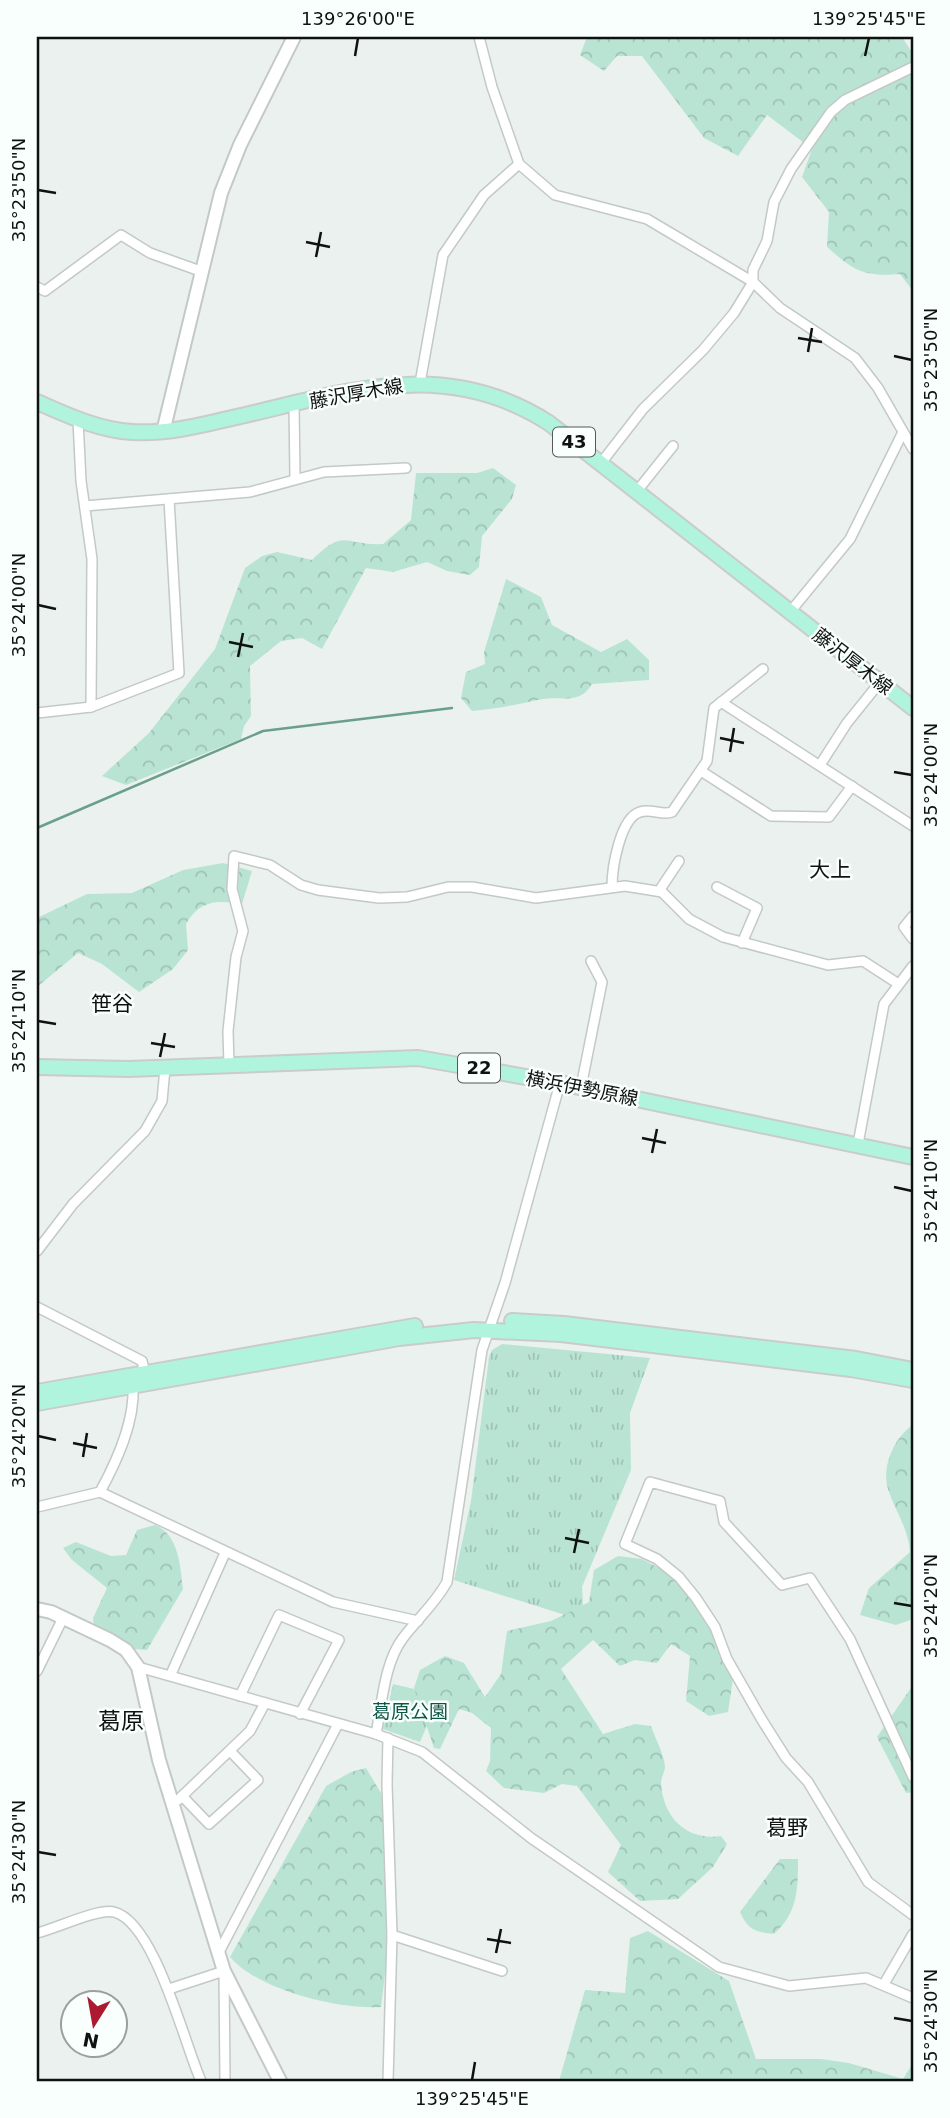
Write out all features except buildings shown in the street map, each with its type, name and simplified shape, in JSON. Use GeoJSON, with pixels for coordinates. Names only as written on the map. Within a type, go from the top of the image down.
{"type":"FeatureCollection","features":[{"type":"Feature","properties":{"kind":"main road","name":"藤沢厚木線"},"geometry":{"type":"LineString","coordinates":[[37,401],[78,420],[117,431],[163,432],[383,384],[420,383],[469,389],[513,403],[549,423],[913,708]]}},
{"type":"Feature","properties":{"kind":"main road","name":"横浜伊勢原線"},"geometry":{"type":"LineString","coordinates":[[37,1067],[165,1068],[418,1058],[581,1087],[913,1157]]}},
{"type":"Feature","properties":{"kind":"main road"},"geometry":{"type":"LineString","coordinates":[[37,1392],[386,1329],[490,1325],[578,1326],[856,1359],[913,1370]]}},
{"type":"Feature","properties":{"kind":"main road"},"geometry":{"type":"LineString","coordinates":[[37,1403],[399,1338],[490,1325],[851,1369],[913,1380]]}},
{"type":"Feature","properties":{"kind":"street"},"geometry":{"type":"LineString","coordinates":[[163,432],[228,172],[293,37]]}},
{"type":"Feature","properties":{"kind":"street"},"geometry":{"type":"LineString","coordinates":[[479,37],[492,86],[519,164],[555,195],[648,219],[753,282],[780,308],[855,358],[878,388],[913,449]]}},
{"type":"Feature","properties":{"kind":"street"},"geometry":{"type":"LineString","coordinates":[[601,463],[643,409],[717,334],[753,282],[753,270],[767,241],[775,202],[791,169],[831,112],[845,100],[913,67]]}},
{"type":"Feature","properties":{"kind":"street"},"geometry":{"type":"LineString","coordinates":[[420,383],[439,273],[448,244],[484,195],[519,164]]}},
{"type":"Feature","properties":{"kind":"street"},"geometry":{"type":"LineString","coordinates":[[37,287],[45,291],[121,235],[150,253],[203,272]]}},
{"type":"Feature","properties":{"kind":"street"},"geometry":{"type":"LineString","coordinates":[[294,404],[295,479]]}},
{"type":"Feature","properties":{"kind":"street"},"geometry":{"type":"LineString","coordinates":[[78,420],[92,559],[91,707]]}},
{"type":"Feature","properties":{"kind":"street"},"geometry":{"type":"LineString","coordinates":[[790,612],[850,539],[903,432]]}},
{"type":"Feature","properties":{"kind":"street"},"geometry":{"type":"LineString","coordinates":[[637,491],[673,446]]}},
{"type":"Feature","properties":{"kind":"street"},"geometry":{"type":"LineString","coordinates":[[85,506],[250,492],[324,472],[406,468]]}},
{"type":"Feature","properties":{"kind":"street"},"geometry":{"type":"LineString","coordinates":[[37,713],[91,707],[179,673],[169,499]]}},
{"type":"Feature","properties":{"kind":"street"},"geometry":{"type":"LineString","coordinates":[[611,887],[616,852],[632,816],[641,811],[672,812],[701,771],[710,752],[709,736],[715,708],[763,668]]}},
{"type":"Feature","properties":{"kind":"street"},"geometry":{"type":"LineString","coordinates":[[820,765],[847,723],[880,682]]}},
{"type":"Feature","properties":{"kind":"street"},"geometry":{"type":"LineString","coordinates":[[721,702],[913,827]]}},
{"type":"Feature","properties":{"kind":"street"},"geometry":{"type":"LineString","coordinates":[[701,771],[763,812],[779,817],[829,817],[852,786]]}},
{"type":"Feature","properties":{"kind":"street"},"geometry":{"type":"LineString","coordinates":[[229,1065],[236,957],[243,931],[232,889],[234,856],[270,865],[310,888],[368,897],[407,897],[448,887],[471,887],[536,898],[625,886],[662,892],[692,921],[742,943],[828,965],[863,961],[897,983]]}},
{"type":"Feature","properties":{"kind":"street"},"geometry":{"type":"LineString","coordinates":[[662,892],[661,888],[679,861]]}},
{"type":"Feature","properties":{"kind":"street"},"geometry":{"type":"LineString","coordinates":[[717,887],[757,908],[742,943]]}},
{"type":"Feature","properties":{"kind":"street"},"geometry":{"type":"LineString","coordinates":[[913,916],[904,926],[913,939]]}},
{"type":"Feature","properties":{"kind":"street"},"geometry":{"type":"LineString","coordinates":[[581,1087],[602,982],[591,961]]}},
{"type":"Feature","properties":{"kind":"street"},"geometry":{"type":"LineString","coordinates":[[858,1144],[884,1004],[897,983],[913,966]]}},
{"type":"Feature","properties":{"kind":"street"},"geometry":{"type":"LineString","coordinates":[[37,1251],[73,1204],[145,1131],[162,1101],[165,1068]]}},
{"type":"Feature","properties":{"kind":"street"},"geometry":{"type":"LineString","coordinates":[[376,1734],[393,1657],[402,1639],[438,1600],[447,1582],[482,1350],[560,1083]]}},
{"type":"Feature","properties":{"kind":"street"},"geometry":{"type":"LineString","coordinates":[[37,1307],[142,1361],[145,1373]]}},
{"type":"Feature","properties":{"kind":"street"},"geometry":{"type":"LineString","coordinates":[[100,1492],[118,1460],[133,1386]]}},
{"type":"Feature","properties":{"kind":"street"},"geometry":{"type":"LineString","coordinates":[[913,1777],[850,1639],[810,1578],[782,1585],[724,1522],[720,1501],[650,1482],[625,1544],[657,1559],[696,1598],[762,1720],[786,1758],[808,1782],[868,1882],[913,1915]]}},
{"type":"Feature","properties":{"kind":"street"},"geometry":{"type":"LineString","coordinates":[[37,1507],[100,1492],[172,1529],[209,1542],[225,1553],[333,1602],[418,1622]]}},
{"type":"Feature","properties":{"kind":"street"},"geometry":{"type":"LineString","coordinates":[[171,1674],[225,1553]]}},
{"type":"Feature","properties":{"kind":"street"},"geometry":{"type":"LineString","coordinates":[[37,1609],[63,1618],[126,1650],[138,1667],[218,1954],[280,2081]]}},
{"type":"Feature","properties":{"kind":"street"},"geometry":{"type":"LineString","coordinates":[[240,1696],[279,1615],[339,1640],[300,1714]]}},
{"type":"Feature","properties":{"kind":"street"},"geometry":{"type":"LineString","coordinates":[[37,1671],[63,1618]]}},
{"type":"Feature","properties":{"kind":"street"},"geometry":{"type":"LineString","coordinates":[[138,1667],[171,1674],[300,1714],[376,1734],[422,1752],[531,1838],[719,1967],[789,1986],[866,1978],[913,1998]]}},
{"type":"Feature","properties":{"kind":"street"},"geometry":{"type":"LineString","coordinates":[[177,1800],[250,1731],[265,1703]]}},
{"type":"Feature","properties":{"kind":"street"},"geometry":{"type":"LineString","coordinates":[[218,1954],[338,1724]]}},
{"type":"Feature","properties":{"kind":"street"},"geometry":{"type":"LineString","coordinates":[[388,1738],[392,1935],[388,2081]]}},
{"type":"Feature","properties":{"kind":"street"},"geometry":{"type":"LineString","coordinates":[[177,1800],[209,1824],[258,1780],[230,1752]]}},
{"type":"Feature","properties":{"kind":"street"},"geometry":{"type":"LineString","coordinates":[[37,1933],[106,1912],[115,1912],[124,1917],[146,1944],[169,1989],[201,2081]]}},
{"type":"Feature","properties":{"kind":"street"},"geometry":{"type":"LineString","coordinates":[[884,1984],[913,1934]]}},
{"type":"Feature","properties":{"kind":"street"},"geometry":{"type":"LineString","coordinates":[[392,1935],[502,1971]]}},
{"type":"Feature","properties":{"kind":"street"},"geometry":{"type":"LineString","coordinates":[[169,1989],[224,1971]]}},
{"type":"Feature","properties":{"kind":"street"},"geometry":{"type":"LineString","coordinates":[[224,1971],[225,2081]]}},
{"type":"Feature","properties":{"kind":"green space"},"geometry":{"type":"Polygon","coordinates":[[[587,37],[902,37],[913,54],[913,291],[900,274],[860,271],[827,247],[829,212],[802,177],[812,149],[767,115],[738,156],[704,138],[642,56],[617,56],[604,71],[580,55],[587,37]]]}},
{"type":"Feature","properties":{"kind":"green space"},"geometry":{"type":"Polygon","coordinates":[[[493,468],[516,485],[512,499],[482,536],[479,567],[470,575],[447,571],[427,562],[393,572],[366,568],[322,649],[302,638],[281,641],[250,666],[251,716],[244,726],[241,739],[126,785],[102,776],[149,733],[215,649],[245,568],[262,556],[277,552],[312,560],[339,541],[383,544],[411,520],[416,473],[477,473],[493,468]]]}},
{"type":"Feature","properties":{"kind":"green space"},"geometry":{"type":"Polygon","coordinates":[[[506,579],[541,597],[552,625],[601,652],[627,639],[649,660],[649,680],[592,684],[587,691],[576,697],[543,699],[472,711],[461,698],[466,672],[485,664],[484,652],[506,579]]]}},
{"type":"Feature","properties":{"kind":"green space"},"geometry":{"type":"Polygon","coordinates":[[[223,863],[252,871],[242,904],[217,902],[197,910],[186,924],[188,950],[173,969],[139,992],[102,964],[78,953],[37,987],[37,918],[87,894],[132,893],[183,870],[223,863]]]}},
{"type":"Feature","properties":{"kind":"green space"},"geometry":{"type":"Polygon","coordinates":[[[502,1344],[650,1358],[630,1413],[631,1470],[582,1587],[584,1621],[454,1580],[471,1501],[489,1357],[492,1350],[502,1344]]]}},
{"type":"Feature","properties":{"kind":"green space"},"geometry":{"type":"Polygon","coordinates":[[[913,1425],[913,1619],[896,1625],[860,1615],[869,1588],[910,1552],[904,1527],[888,1489],[886,1471],[895,1444],[913,1425]]]}},
{"type":"Feature","properties":{"kind":"green space"},"geometry":{"type":"Polygon","coordinates":[[[155,1525],[174,1543],[183,1589],[147,1650],[133,1649],[94,1626],[93,1618],[107,1588],[72,1560],[63,1548],[76,1542],[111,1556],[126,1555],[137,1530],[155,1525]]]}},
{"type":"Feature","properties":{"kind":"green space"},"geometry":{"type":"Polygon","coordinates":[[[618,1556],[642,1559],[682,1580],[703,1612],[733,1679],[728,1712],[709,1716],[686,1701],[690,1656],[671,1644],[657,1663],[635,1660],[620,1666],[593,1640],[561,1669],[603,1734],[635,1724],[651,1726],[665,1763],[661,1783],[666,1806],[672,1816],[687,1830],[708,1837],[721,1836],[727,1844],[713,1867],[678,1899],[640,1901],[608,1872],[621,1845],[577,1786],[562,1784],[544,1793],[504,1788],[486,1771],[490,1761],[491,1728],[472,1713],[459,1709],[440,1749],[434,1748],[414,1688],[420,1670],[445,1656],[464,1663],[485,1697],[501,1674],[507,1631],[551,1621],[589,1602],[594,1570],[618,1556]]]}},
{"type":"Feature","properties":{"kind":"green space","name":"葛原公園"},"geometry":{"type":"Polygon","coordinates":[[[393,1684],[440,1695],[420,1742],[383,1729],[393,1684]]]}},
{"type":"Feature","properties":{"kind":"green space"},"geometry":{"type":"Polygon","coordinates":[[[913,1685],[913,1792],[906,1793],[877,1737],[913,1685]]]}},
{"type":"Feature","properties":{"kind":"green space"},"geometry":{"type":"Polygon","coordinates":[[[366,1768],[381,1793],[392,1866],[386,1899],[390,1933],[381,2007],[344,2005],[300,1996],[260,1979],[230,1957],[326,1786],[351,1772],[366,1768]]]}},
{"type":"Feature","properties":{"kind":"green space"},"geometry":{"type":"Polygon","coordinates":[[[780,1859],[798,1859],[797,1890],[792,1909],[774,1934],[757,1931],[746,1923],[740,1912],[780,1859]]]}},
{"type":"Feature","properties":{"kind":"green space"},"geometry":{"type":"Polygon","coordinates":[[[648,1931],[729,1981],[756,2059],[821,2059],[849,2063],[903,2079],[913,2063],[913,2081],[559,2081],[585,1990],[625,1993],[630,1938],[648,1931]]]}},
{"type":"Feature","properties":{"kind":"waterway"},"geometry":{"type":"LineString","coordinates":[[37,828],[263,731],[452,708]]}},
{"type":"Feature","properties":{"kind":"district","name":"大上"},"geometry":{"type":"Point","coordinates":[830,870]}},
{"type":"Feature","properties":{"kind":"district","name":"笹谷"},"geometry":{"type":"Point","coordinates":[112,1004]}},
{"type":"Feature","properties":{"kind":"district","name":"葛原"},"geometry":{"type":"Point","coordinates":[121,1721]}},
{"type":"Feature","properties":{"kind":"district","name":"葛野"},"geometry":{"type":"Point","coordinates":[787,1828]}}]}
